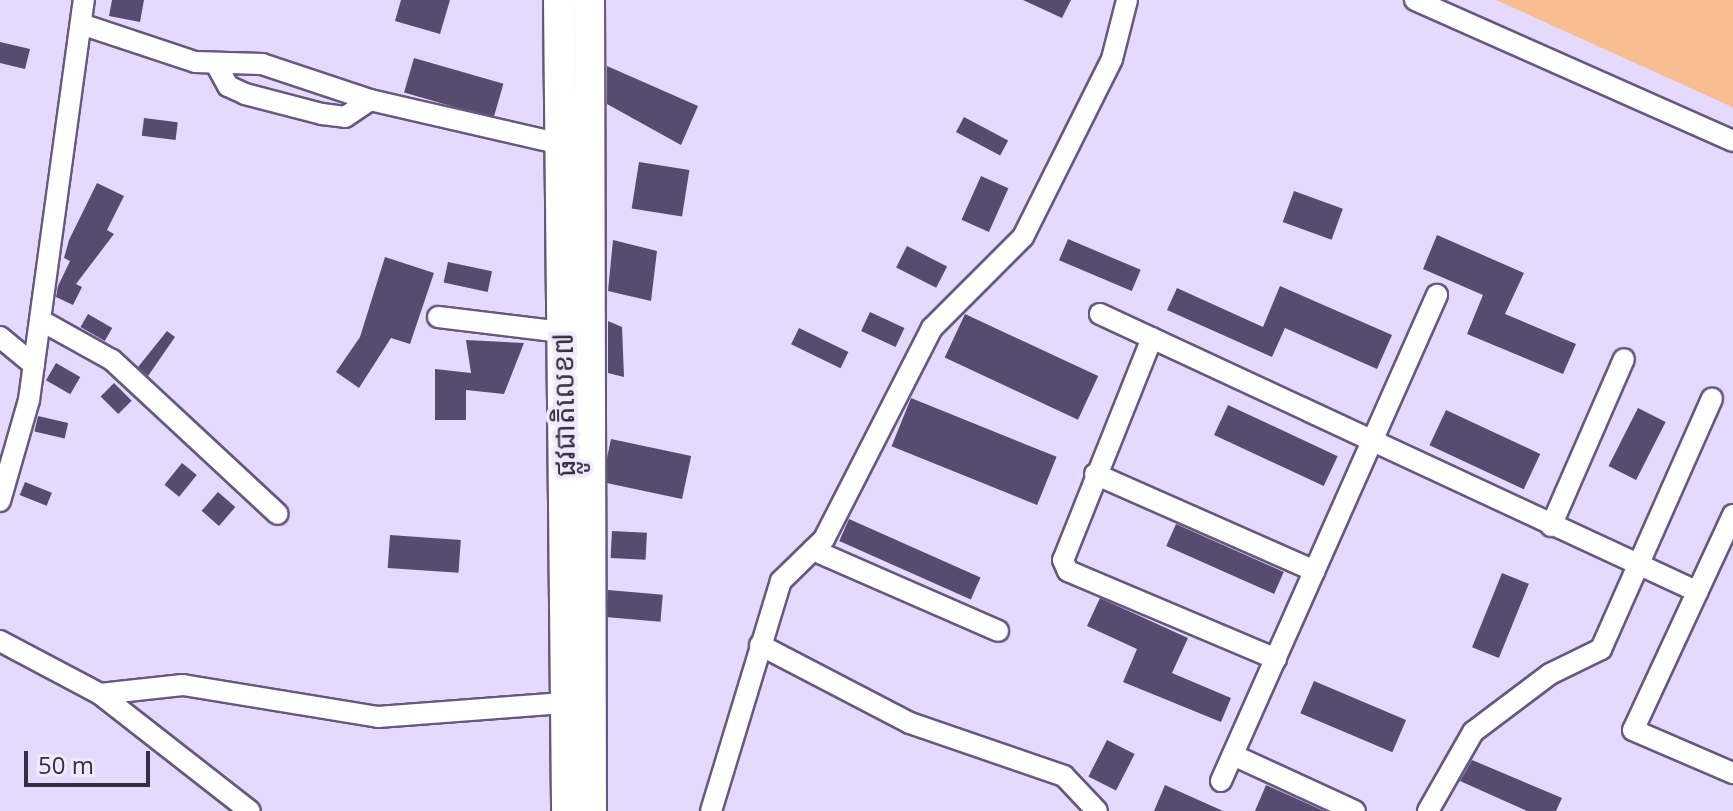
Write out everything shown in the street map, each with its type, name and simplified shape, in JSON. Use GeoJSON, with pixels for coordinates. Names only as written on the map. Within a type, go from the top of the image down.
{"type":"FeatureCollection","features":[{"type":"Feature","properties":{"kind":"highway","name":"ផ្លូវជាតិលេខ៧"},"geometry":{"type":"LineString","coordinates":[[559,0],[560,144],[574,196],[580,585],[566,703],[567,811]]}},
{"type":"Feature","properties":{"kind":"highway","name":"ផ្លូវជាតិលេខ៧"},"geometry":{"type":"LineString","coordinates":[[589,0],[562,332],[580,585],[591,811]]}},
{"type":"Feature","properties":{"kind":"street"},"geometry":{"type":"LineString","coordinates":[[0,501],[34,365],[84,0]]}},
{"type":"Feature","properties":{"kind":"street"},"geometry":{"type":"LineString","coordinates":[[711,811],[781,581],[813,550],[876,443],[932,328],[1023,237],[1112,59],[1127,0]]}},
{"type":"Feature","properties":{"kind":"street"},"geometry":{"type":"LineString","coordinates":[[1415,0],[1733,141]]}},
{"type":"Feature","properties":{"kind":"street"},"geometry":{"type":"LineString","coordinates":[[81,24],[217,66],[262,64],[370,100],[560,144]]}},
{"type":"Feature","properties":{"kind":"street"},"geometry":{"type":"LineString","coordinates":[[217,66],[228,86],[245,94],[322,114],[345,117],[370,100]]}},
{"type":"Feature","properties":{"kind":"street"},"geometry":{"type":"LineString","coordinates":[[1221,781],[1437,295]]}},
{"type":"Feature","properties":{"kind":"street"},"geometry":{"type":"LineString","coordinates":[[1100,314],[1640,568],[1698,592]]}},
{"type":"Feature","properties":{"kind":"street"},"geometry":{"type":"LineString","coordinates":[[438,317],[562,332]]}},
{"type":"Feature","properties":{"kind":"street"},"geometry":{"type":"LineString","coordinates":[[40,320],[112,360],[278,514]]}},
{"type":"Feature","properties":{"kind":"street"},"geometry":{"type":"LineString","coordinates":[[0,337],[34,365]]}},
{"type":"Feature","properties":{"kind":"street"},"geometry":{"type":"LineString","coordinates":[[1152,338],[1064,547],[1068,571],[1276,659]]}},
{"type":"Feature","properties":{"kind":"street"},"geometry":{"type":"LineString","coordinates":[[1551,526],[1624,359]]}},
{"type":"Feature","properties":{"kind":"street"},"geometry":{"type":"LineString","coordinates":[[1428,811],[1473,732],[1550,674],[1601,649],[1640,568],[1712,399]]}},
{"type":"Feature","properties":{"kind":"street"},"geometry":{"type":"LineString","coordinates":[[1095,474],[1315,571]]}},
{"type":"Feature","properties":{"kind":"street"},"geometry":{"type":"LineString","coordinates":[[1733,515],[1633,730],[1733,773]]}},
{"type":"Feature","properties":{"kind":"street"},"geometry":{"type":"LineString","coordinates":[[813,550],[998,631]]}},
{"type":"Feature","properties":{"kind":"street"},"geometry":{"type":"LineString","coordinates":[[0,641],[100,694],[250,811]]}},
{"type":"Feature","properties":{"kind":"street"},"geometry":{"type":"LineString","coordinates":[[760,645],[910,723],[1064,776],[1089,808]]}},
{"type":"Feature","properties":{"kind":"street"},"geometry":{"type":"LineString","coordinates":[[100,694],[183,685],[378,717],[566,703]]}},
{"type":"Feature","properties":{"kind":"street"},"geometry":{"type":"LineString","coordinates":[[1233,755],[1355,811]]}},
{"type":"Feature","properties":{"kind":"shaded area"},"geometry":{"type":"Polygon","coordinates":[[[1496,0],[1733,0],[1733,108],[1730,106],[1496,0]]]}},
{"type":"Feature","properties":{"kind":"building"},"geometry":{"type":"Polygon","coordinates":[[[112,0],[144,0],[140,22],[109,16],[112,0]]]}},
{"type":"Feature","properties":{"kind":"building"},"geometry":{"type":"Polygon","coordinates":[[[401,0],[450,0],[440,34],[395,21],[401,0]]]}},
{"type":"Feature","properties":{"kind":"building"},"geometry":{"type":"Polygon","coordinates":[[[1023,0],[1071,0],[1062,18],[1023,0]]]}},
{"type":"Feature","properties":{"kind":"building"},"geometry":{"type":"Polygon","coordinates":[[[0,42],[30,49],[25,69],[0,63],[0,42]]]}},
{"type":"Feature","properties":{"kind":"building"},"geometry":{"type":"Polygon","coordinates":[[[414,58],[503,84],[493,118],[404,93],[414,58]]]}},
{"type":"Feature","properties":{"kind":"building"},"geometry":{"type":"Polygon","coordinates":[[[607,66],[698,106],[681,145],[607,104],[607,66]]]}},
{"type":"Feature","properties":{"kind":"building"},"geometry":{"type":"Polygon","coordinates":[[[964,117],[1008,140],[1000,155],[956,132],[964,117]]]}},
{"type":"Feature","properties":{"kind":"building"},"geometry":{"type":"Polygon","coordinates":[[[144,118],[178,122],[176,140],[142,136],[144,118]]]}},
{"type":"Feature","properties":{"kind":"building"},"geometry":{"type":"Polygon","coordinates":[[[639,162],[689,170],[682,216],[632,208],[639,162]]]}},
{"type":"Feature","properties":{"kind":"building"},"geometry":{"type":"Polygon","coordinates":[[[981,176],[1008,188],[989,232],[961,220],[981,176]]]}},
{"type":"Feature","properties":{"kind":"building"},"geometry":{"type":"Polygon","coordinates":[[[97,183],[124,196],[107,230],[114,234],[76,284],[82,287],[73,305],[56,297],[58,286],[70,261],[64,258],[69,240],[97,183]]]}},
{"type":"Feature","properties":{"kind":"building"},"geometry":{"type":"Polygon","coordinates":[[[1294,191],[1343,209],[1332,240],[1283,222],[1294,191]]]}},
{"type":"Feature","properties":{"kind":"building"},"geometry":{"type":"Polygon","coordinates":[[[1437,235],[1524,273],[1505,314],[1576,344],[1563,374],[1467,334],[1483,295],[1423,269],[1437,235]]]}},
{"type":"Feature","properties":{"kind":"building"},"geometry":{"type":"Polygon","coordinates":[[[1068,239],[1141,270],[1132,291],[1059,260],[1068,239]]]}},
{"type":"Feature","properties":{"kind":"building"},"geometry":{"type":"Polygon","coordinates":[[[613,240],[657,251],[651,301],[608,291],[613,240]]]}},
{"type":"Feature","properties":{"kind":"building"},"geometry":{"type":"Polygon","coordinates":[[[907,246],[947,266],[936,288],[896,267],[907,246]]]}},
{"type":"Feature","properties":{"kind":"building"},"geometry":{"type":"Polygon","coordinates":[[[385,257],[434,273],[410,344],[391,338],[359,388],[336,372],[360,337],[385,257]]]}},
{"type":"Feature","properties":{"kind":"building"},"geometry":{"type":"Polygon","coordinates":[[[448,262],[492,271],[488,292],[444,283],[448,262]]]}},
{"type":"Feature","properties":{"kind":"building"},"geometry":{"type":"Polygon","coordinates":[[[1280,286],[1392,335],[1377,369],[1285,328],[1272,357],[1167,310],[1177,288],[1263,327],[1280,286]]]}},
{"type":"Feature","properties":{"kind":"building"},"geometry":{"type":"Polygon","coordinates":[[[870,312],[904,328],[896,347],[861,331],[870,312]]]}},
{"type":"Feature","properties":{"kind":"building"},"geometry":{"type":"Polygon","coordinates":[[[88,314],[112,328],[105,341],[80,327],[88,314]]]}},
{"type":"Feature","properties":{"kind":"building"},"geometry":{"type":"Polygon","coordinates":[[[965,314],[1098,376],[1078,420],[945,358],[965,314]]]}},
{"type":"Feature","properties":{"kind":"building"},"geometry":{"type":"Polygon","coordinates":[[[608,321],[622,327],[624,377],[608,373],[608,321]]]}},
{"type":"Feature","properties":{"kind":"building"},"geometry":{"type":"Polygon","coordinates":[[[799,328],[848,352],[841,368],[791,344],[799,328]]]}},
{"type":"Feature","properties":{"kind":"building"},"geometry":{"type":"Polygon","coordinates":[[[167,331],[175,337],[148,376],[138,367],[167,331]]]}},
{"type":"Feature","properties":{"kind":"building"},"geometry":{"type":"Polygon","coordinates":[[[466,340],[524,343],[504,394],[466,390],[466,420],[435,420],[435,369],[471,373],[466,340]]]}},
{"type":"Feature","properties":{"kind":"building"},"geometry":{"type":"Polygon","coordinates":[[[56,363],[80,377],[70,394],[46,380],[56,363]]]}},
{"type":"Feature","properties":{"kind":"building"},"geometry":{"type":"Polygon","coordinates":[[[114,383],[132,401],[118,414],[101,396],[114,383]]]}},
{"type":"Feature","properties":{"kind":"building"},"geometry":{"type":"Polygon","coordinates":[[[911,398],[1057,457],[1037,505],[892,446],[911,398]]]}},
{"type":"Feature","properties":{"kind":"building"},"geometry":{"type":"Polygon","coordinates":[[[1228,405],[1338,456],[1324,486],[1214,435],[1228,405]]]}},
{"type":"Feature","properties":{"kind":"building"},"geometry":{"type":"Polygon","coordinates":[[[1638,408],[1666,422],[1636,480],[1608,466],[1638,408]]]}},
{"type":"Feature","properties":{"kind":"building"},"geometry":{"type":"Polygon","coordinates":[[[1446,410],[1540,454],[1524,489],[1430,445],[1446,410]]]}},
{"type":"Feature","properties":{"kind":"building"},"geometry":{"type":"Polygon","coordinates":[[[38,416],[68,423],[65,439],[34,432],[38,416]]]}},
{"type":"Feature","properties":{"kind":"building"},"geometry":{"type":"Polygon","coordinates":[[[611,439],[691,456],[682,499],[602,482],[611,439]]]}},
{"type":"Feature","properties":{"kind":"building"},"geometry":{"type":"Polygon","coordinates":[[[182,463],[197,475],[179,497],[164,485],[182,463]]]}},
{"type":"Feature","properties":{"kind":"building"},"geometry":{"type":"Polygon","coordinates":[[[25,482],[52,493],[47,506],[20,495],[25,482]]]}},
{"type":"Feature","properties":{"kind":"building"},"geometry":{"type":"Polygon","coordinates":[[[218,492],[235,507],[219,526],[202,511],[218,492]]]}},
{"type":"Feature","properties":{"kind":"building"},"geometry":{"type":"Polygon","coordinates":[[[849,519],[981,578],[971,599],[839,541],[849,519]]]}},
{"type":"Feature","properties":{"kind":"building"},"geometry":{"type":"Polygon","coordinates":[[[1176,524],[1284,572],[1274,594],[1166,546],[1176,524]]]}},
{"type":"Feature","properties":{"kind":"building"},"geometry":{"type":"Polygon","coordinates":[[[612,531],[647,533],[646,560],[611,558],[612,531]]]}},
{"type":"Feature","properties":{"kind":"building"},"geometry":{"type":"Polygon","coordinates":[[[390,535],[461,540],[459,573],[388,568],[390,535]]]}},
{"type":"Feature","properties":{"kind":"building"},"geometry":{"type":"Polygon","coordinates":[[[1502,573],[1529,584],[1499,658],[1472,647],[1502,573]]]}},
{"type":"Feature","properties":{"kind":"building"},"geometry":{"type":"Polygon","coordinates":[[[608,590],[663,595],[660,622],[606,617],[608,590]]]}},
{"type":"Feature","properties":{"kind":"building"},"geometry":{"type":"Polygon","coordinates":[[[1100,598],[1188,638],[1172,673],[1231,698],[1221,722],[1123,682],[1137,649],[1087,626],[1100,598]]]}},
{"type":"Feature","properties":{"kind":"building"},"geometry":{"type":"Polygon","coordinates":[[[1314,681],[1406,720],[1392,752],[1300,713],[1314,681]]]}},
{"type":"Feature","properties":{"kind":"building"},"geometry":{"type":"Polygon","coordinates":[[[1107,740],[1135,754],[1116,791],[1088,777],[1107,740]]]}},
{"type":"Feature","properties":{"kind":"building"},"geometry":{"type":"Polygon","coordinates":[[[1472,760],[1562,798],[1556,811],[1527,811],[1460,781],[1472,760]]]}},
{"type":"Feature","properties":{"kind":"building"},"geometry":{"type":"Polygon","coordinates":[[[1165,785],[1223,811],[1154,811],[1165,785]]]}},
{"type":"Feature","properties":{"kind":"building"},"geometry":{"type":"Polygon","coordinates":[[[1266,785],[1324,811],[1255,811],[1266,785]]]}}]}
